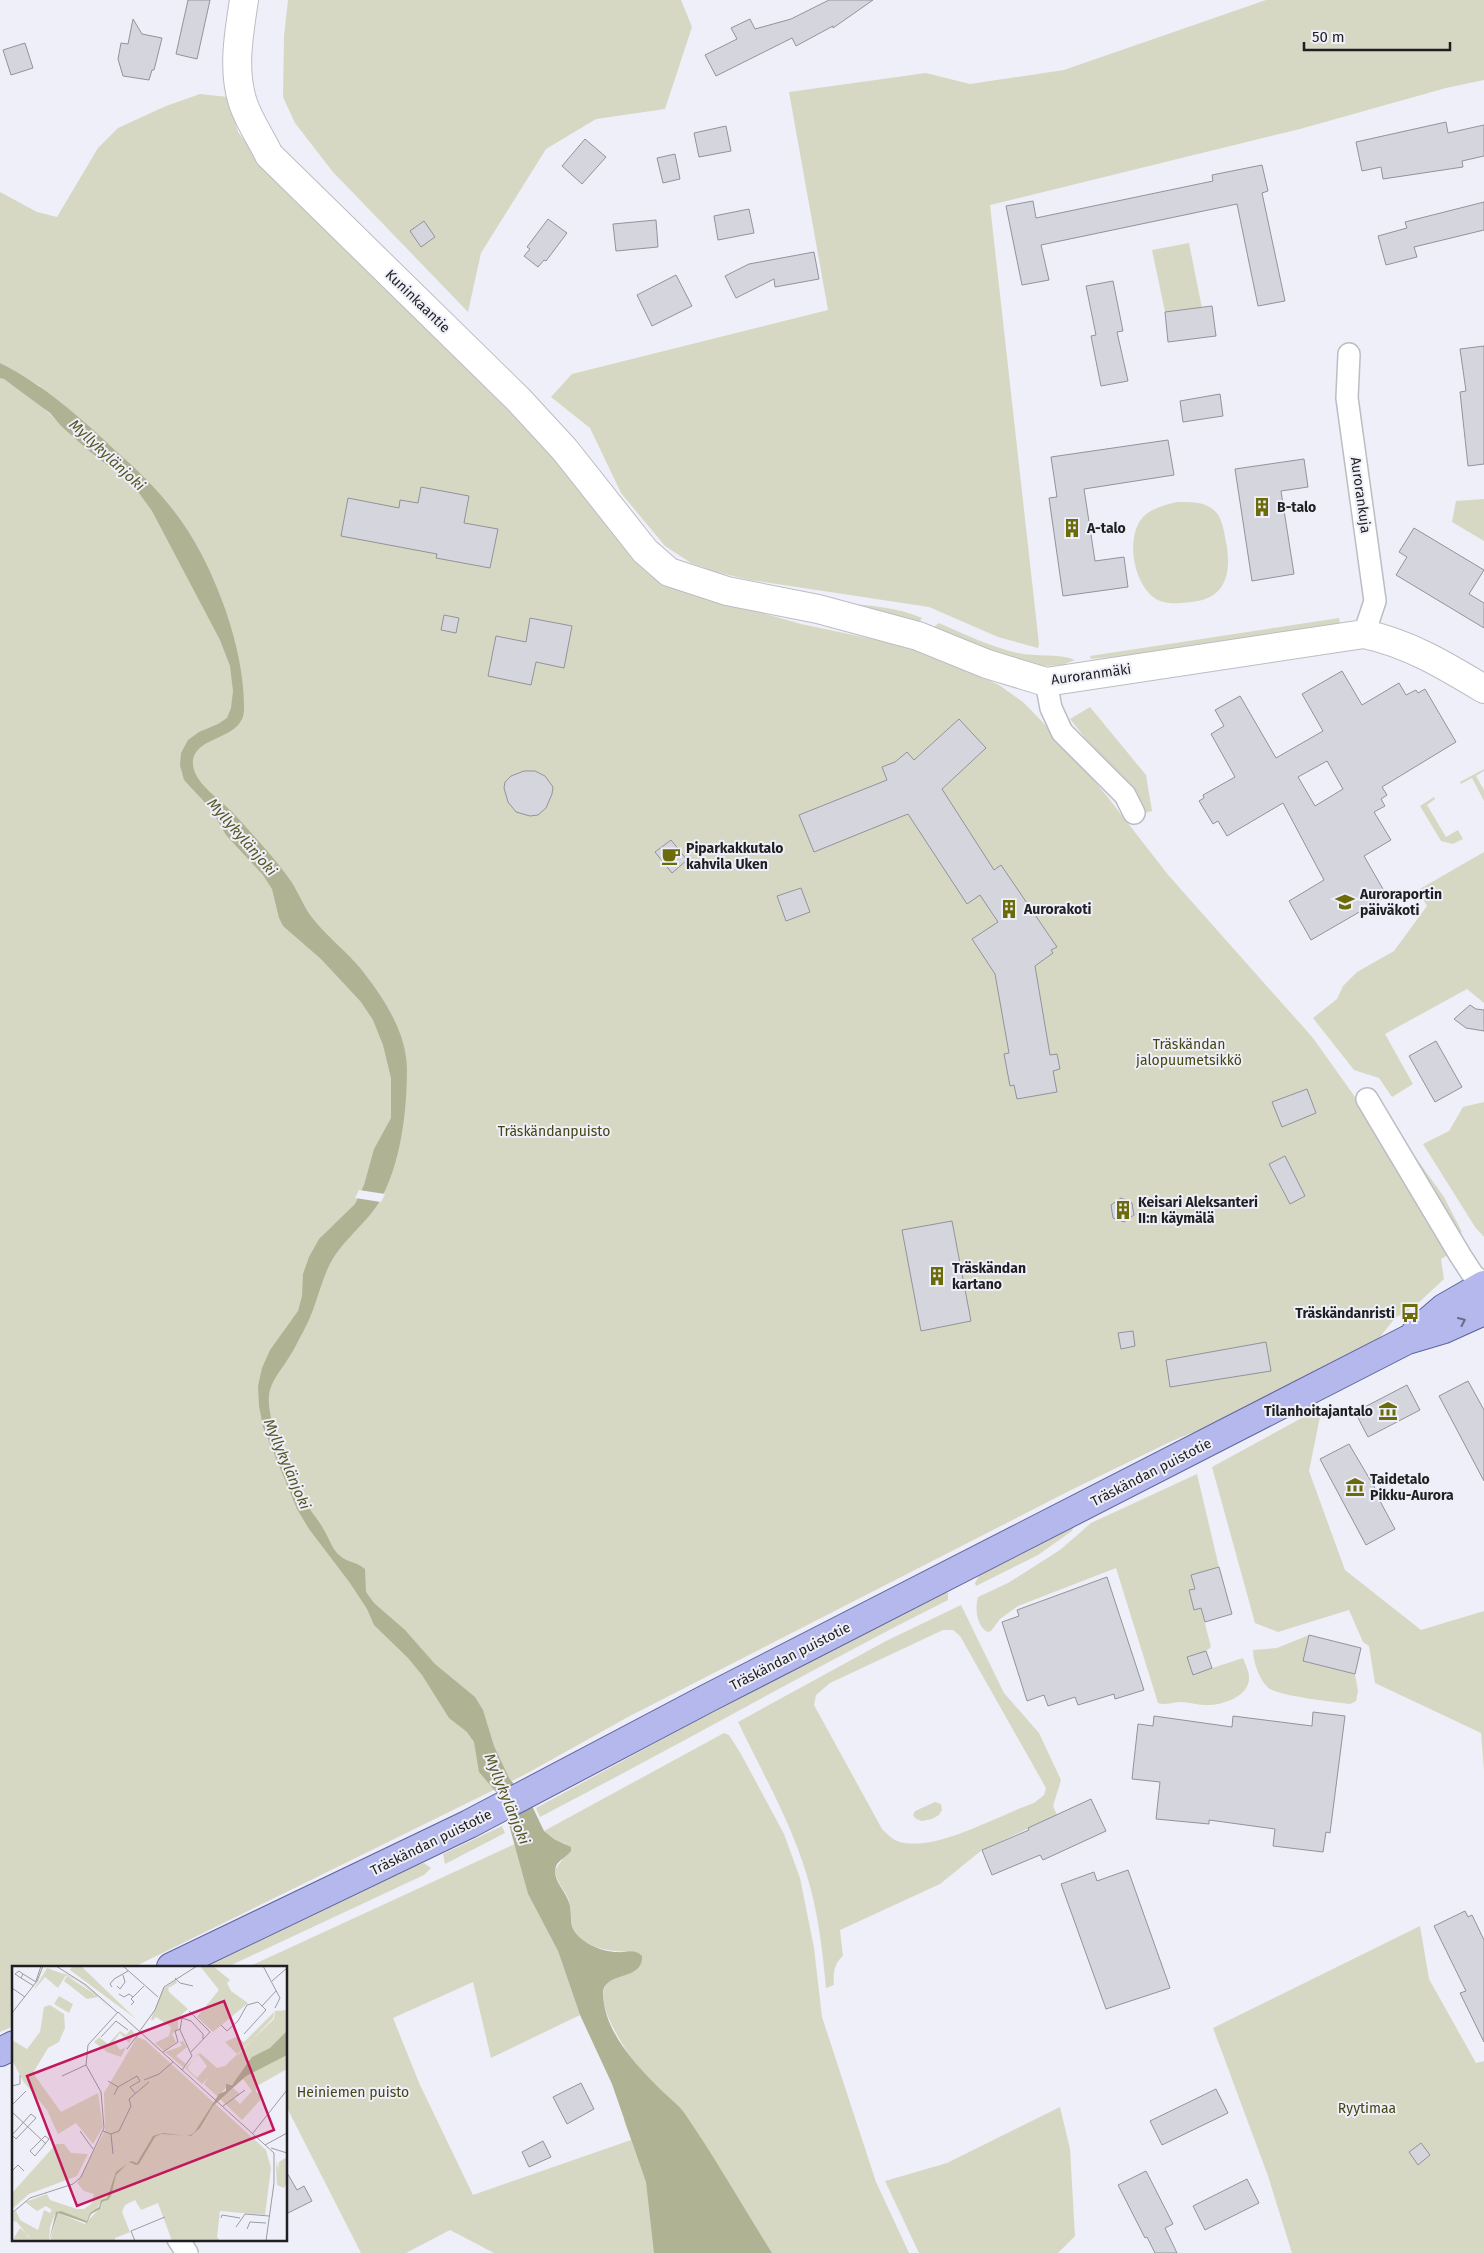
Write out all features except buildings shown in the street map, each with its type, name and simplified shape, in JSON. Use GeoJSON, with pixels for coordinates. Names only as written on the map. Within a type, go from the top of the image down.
{"type":"FeatureCollection","features":[{"type":"Feature","properties":{"kind":"main road","name":"Kuninkaantie"},"geometry":{"type":"LineString","coordinates":[[244,0],[237,45],[243,103],[269,155],[519,400],[565,450],[645,551],[669,572]]}},
{"type":"Feature","properties":{"kind":"main road","name":"Auroranmäki"},"geometry":{"type":"LineString","coordinates":[[669,572],[726,591],[818,609],[918,636],[987,664],[1046,682],[1364,634],[1389,639],[1440,663],[1484,689]]}},
{"type":"Feature","properties":{"kind":"main road","name":"Träskändan puistotie"},"geometry":{"type":"LineString","coordinates":[[1407,1340],[1435,1314],[1484,1284]]}},
{"type":"Feature","properties":{"kind":"main road","name":"Träskändan puistotie"},"geometry":{"type":"LineString","coordinates":[[173,1966],[469,1824],[708,1698],[1407,1340],[1444,1329],[1484,1311]]}},
{"type":"Feature","properties":{"kind":"main road"},"geometry":{"type":"LineString","coordinates":[[0,2052],[12,2046]]}},
{"type":"Feature","properties":{"kind":"street","name":"Aurorankuja"},"geometry":{"type":"LineString","coordinates":[[1349,354],[1348,398],[1375,601],[1364,634]]}},
{"type":"Feature","properties":{"kind":"street"},"geometry":{"type":"LineString","coordinates":[[1046,682],[1051,708],[1062,732],[1124,795],[1134,813]]}},
{"type":"Feature","properties":{"kind":"street"},"geometry":{"type":"LineString","coordinates":[[1367,1099],[1460,1255],[1473,1275],[1484,1284]]}},
{"type":"Feature","properties":{"kind":"street"},"geometry":{"type":"LineString","coordinates":[[179,2240],[187,2253]]}},
{"type":"Feature","properties":{"kind":"green space"},"geometry":{"type":"Polygon","coordinates":[[[288,0],[681,0],[692,27],[665,109],[596,119],[546,149],[481,253],[468,312],[333,172],[295,123],[283,97],[284,36],[288,0]]]}},
{"type":"Feature","properties":{"kind":"green space"},"geometry":{"type":"Polygon","coordinates":[[[1266,0],[1484,0],[1484,80],[1446,88],[1300,129],[990,205],[1038,648],[998,637],[929,607],[750,580],[716,572],[691,563],[665,546],[621,493],[590,428],[551,397],[572,374],[828,310],[789,92],[926,73],[970,84],[1064,70],[1266,0]]]}},
{"type":"Feature","properties":{"kind":"green space","name":"Träskändanpuisto"},"geometry":{"type":"Polygon","coordinates":[[[200,94],[228,97],[238,132],[259,160],[531,432],[667,584],[680,590],[801,624],[906,646],[940,657],[999,685],[1023,702],[1059,739],[1106,795],[1169,876],[1313,1038],[1355,1097],[1411,1185],[1451,1253],[1441,1259],[1444,1279],[1414,1307],[1395,1318],[1373,1346],[1263,1404],[1172,1441],[1071,1490],[628,1717],[524,1775],[136,1966],[12,1966],[12,2027],[0,2032],[0,378],[3,378],[34,400],[61,426],[40,386],[0,363],[0,192],[37,212],[57,217],[98,148],[118,128],[166,106],[200,94]]]}},
{"type":"Feature","properties":{"kind":"green space"},"geometry":{"type":"Polygon","coordinates":[[[1189,243],[1202,308],[1165,312],[1152,250],[1189,243]]]}},
{"type":"Feature","properties":{"kind":"green space"},"geometry":{"type":"Polygon","coordinates":[[[1484,499],[1484,541],[1452,522],[1456,501],[1484,499]]]}},
{"type":"Feature","properties":{"kind":"green space"},"geometry":{"type":"Polygon","coordinates":[[[1177,502],[1194,502],[1211,508],[1221,521],[1227,547],[1228,567],[1223,585],[1209,598],[1194,602],[1174,603],[1160,601],[1151,595],[1144,586],[1138,575],[1135,563],[1134,537],[1137,526],[1143,517],[1155,509],[1177,502]]]}},
{"type":"Feature","properties":{"kind":"green space"},"geometry":{"type":"Polygon","coordinates":[[[841,603],[892,609],[922,618],[917,626],[841,603]]]}},
{"type":"Feature","properties":{"kind":"green space"},"geometry":{"type":"Polygon","coordinates":[[[1339,618],[1340,624],[1152,653],[1091,659],[1090,656],[1339,618]]]}},
{"type":"Feature","properties":{"kind":"green space"},"geometry":{"type":"Polygon","coordinates":[[[939,623],[978,640],[1008,650],[1075,660],[1062,665],[1027,667],[938,633],[934,627],[939,623]]]}},
{"type":"Feature","properties":{"kind":"green space"},"geometry":{"type":"Polygon","coordinates":[[[1090,707],[1146,775],[1152,811],[1145,813],[1070,719],[1090,707]]]}},
{"type":"Feature","properties":{"kind":"green space"},"geometry":{"type":"Polygon","coordinates":[[[1484,769],[1484,771],[1476,776],[1484,790],[1484,801],[1472,778],[1461,784],[1460,782],[1484,769]]]}},
{"type":"Feature","properties":{"kind":"green space"},"geometry":{"type":"Polygon","coordinates":[[[1434,797],[1435,799],[1427,805],[1446,837],[1458,830],[1463,839],[1453,844],[1441,841],[1420,806],[1434,797]]]}},
{"type":"Feature","properties":{"kind":"green space"},"geometry":{"type":"Polygon","coordinates":[[[1484,852],[1484,1003],[1467,989],[1385,1034],[1413,1084],[1392,1097],[1379,1078],[1354,1070],[1313,1018],[1337,999],[1343,986],[1357,972],[1394,951],[1427,906],[1418,890],[1484,852]]]}},
{"type":"Feature","properties":{"kind":"green space"},"geometry":{"type":"Polygon","coordinates":[[[1484,1102],[1484,1237],[1475,1227],[1423,1144],[1449,1131],[1463,1107],[1484,1102]]]}},
{"type":"Feature","properties":{"kind":"green space"},"geometry":{"type":"Polygon","coordinates":[[[1411,1155],[1414,1155],[1444,1197],[1462,1232],[1458,1235],[1411,1155]]]}},
{"type":"Feature","properties":{"kind":"green space"},"geometry":{"type":"Polygon","coordinates":[[[1322,1407],[1309,1471],[1345,1570],[1421,1630],[1484,1611],[1484,1771],[1481,1733],[1375,1683],[1369,1646],[1363,1642],[1349,1610],[1278,1632],[1255,1623],[1212,1467],[1322,1407]]]}},
{"type":"Feature","properties":{"kind":"green space"},"geometry":{"type":"Polygon","coordinates":[[[1197,1474],[1219,1567],[1191,1575],[1195,1589],[1189,1591],[1194,1609],[1201,1608],[1211,1647],[1206,1651],[1188,1657],[1194,1674],[1243,1658],[1249,1677],[1245,1690],[1240,1695],[1226,1702],[1211,1705],[1181,1702],[1158,1703],[1116,1568],[1018,1606],[1000,1619],[991,1631],[987,1632],[983,1629],[977,1611],[978,1597],[1008,1583],[1060,1550],[1091,1523],[1197,1474]]]}},
{"type":"Feature","properties":{"kind":"green space"},"geometry":{"type":"Polygon","coordinates":[[[1074,1526],[1072,1531],[1038,1555],[976,1586],[975,1583],[982,1570],[1074,1526]]]}},
{"type":"Feature","properties":{"kind":"green space"},"geometry":{"type":"Polygon","coordinates":[[[941,1592],[948,1593],[948,1600],[540,1817],[536,1808],[694,1722],[941,1592]]]}},
{"type":"Feature","properties":{"kind":"green space"},"geometry":{"type":"Polygon","coordinates":[[[961,1605],[1004,1693],[1039,1733],[1061,1780],[1053,1806],[1057,1815],[982,1850],[940,1884],[840,1930],[843,1956],[835,1969],[834,1985],[826,1988],[814,1902],[805,1868],[779,1804],[738,1722],[886,1641],[961,1605]],[[943,1630],[830,1683],[816,1695],[814,1705],[882,1829],[897,1841],[912,1844],[947,1838],[1034,1803],[1044,1795],[1046,1788],[960,1636],[953,1630],[943,1630]]]}},
{"type":"Feature","properties":{"kind":"green space"},"geometry":{"type":"Polygon","coordinates":[[[1309,1635],[1303,1660],[1355,1674],[1358,1691],[1356,1701],[1350,1704],[1276,1692],[1263,1682],[1256,1666],[1253,1650],[1277,1648],[1309,1635]]]}},
{"type":"Feature","properties":{"kind":"green space","name":"Heiniemen puisto"},"geometry":{"type":"Polygon","coordinates":[[[724,1733],[729,1735],[784,1834],[800,1878],[814,1948],[822,2017],[876,2182],[909,2253],[494,2253],[450,2230],[406,2253],[361,2253],[288,2110],[288,1966],[250,1966],[515,1844],[528,1894],[558,1951],[580,2015],[491,2058],[473,1982],[393,2018],[420,2085],[473,2195],[631,2140],[624,2120],[634,2063],[607,2013],[603,1992],[607,1984],[613,1979],[635,1971],[632,1951],[606,1950],[589,1944],[576,1933],[572,1925],[569,1901],[558,1881],[555,1870],[562,1860],[566,1844],[554,1839],[544,1831],[724,1733]]]}},
{"type":"Feature","properties":{"kind":"green space"},"geometry":{"type":"Polygon","coordinates":[[[935,1802],[941,1804],[942,1810],[939,1815],[922,1821],[916,1819],[913,1815],[915,1811],[935,1802]]]}},
{"type":"Feature","properties":{"kind":"green space"},"geometry":{"type":"Polygon","coordinates":[[[502,1826],[505,1833],[445,1864],[443,1854],[502,1826]]]}},
{"type":"Feature","properties":{"kind":"green space"},"geometry":{"type":"Polygon","coordinates":[[[424,1863],[431,1868],[424,1875],[229,1966],[198,1966],[406,1869],[424,1863]]]}},
{"type":"Feature","properties":{"kind":"green space","name":"Ryytimaa"},"geometry":{"type":"Polygon","coordinates":[[[1420,1926],[1429,1979],[1476,2063],[1484,2061],[1484,2253],[1292,2253],[1268,2176],[1213,2028],[1420,1926]]]}},
{"type":"Feature","properties":{"kind":"green space"},"geometry":{"type":"Polygon","coordinates":[[[1060,2107],[1070,2149],[1075,2236],[1058,2253],[919,2253],[885,2181],[947,2163],[1060,2107]]]}},
{"type":"Feature","properties":{"kind":"water","name":"Myllykylänjoki"},"geometry":{"type":"Polygon","coordinates":[[[0,363],[32,381],[62,403],[126,460],[168,503],[194,542],[217,587],[234,637],[240,662],[244,709],[242,720],[236,727],[200,748],[195,755],[193,765],[195,772],[204,786],[230,810],[269,853],[291,882],[310,915],[361,969],[392,1015],[406,1054],[404,1120],[397,1156],[386,1189],[366,1220],[333,1259],[308,1322],[291,1354],[273,1381],[270,1390],[269,1405],[274,1430],[289,1472],[302,1498],[321,1525],[332,1547],[345,1559],[365,1569],[366,1592],[374,1603],[405,1630],[435,1664],[475,1697],[483,1710],[494,1746],[509,1778],[533,1808],[544,1831],[554,1839],[571,1847],[571,1851],[557,1864],[555,1874],[569,1903],[572,1926],[575,1932],[584,1941],[597,1948],[611,1952],[633,1951],[642,1956],[641,1964],[637,1970],[609,1982],[604,1987],[605,2009],[609,2022],[632,2059],[685,2114],[772,2253],[654,2253],[646,2182],[612,2084],[580,2015],[558,1951],[528,1894],[502,1799],[479,1772],[474,1742],[467,1732],[449,1718],[422,1675],[408,1658],[374,1625],[367,1609],[350,1583],[309,1529],[297,1509],[263,1427],[258,1386],[262,1368],[270,1350],[298,1311],[302,1296],[303,1274],[309,1257],[319,1239],[355,1204],[364,1185],[374,1149],[391,1118],[391,1078],[383,1045],[373,1020],[361,1002],[321,959],[283,926],[279,918],[272,889],[263,875],[226,835],[211,809],[184,780],[180,765],[181,753],[188,740],[199,732],[227,718],[231,708],[233,691],[230,666],[220,640],[152,511],[134,486],[88,450],[61,426],[50,413],[0,378],[0,363]]]}},
{"type":"Feature","properties":{"kind":"pier"},"geometry":{"type":"Polygon","coordinates":[[[359,1190],[385,1194],[381,1202],[355,1198],[359,1190]]]}},
{"type":"Feature","properties":{"kind":"place","name":"B-talo"},"geometry":{"type":"Point","coordinates":[1262,507]}},
{"type":"Feature","properties":{"kind":"place","name":"A-talo"},"geometry":{"type":"Point","coordinates":[1072,528]}},
{"type":"Feature","properties":{"kind":"place","name":"Piparkakkutalo kahvila Uken"},"geometry":{"type":"Point","coordinates":[671,856]}},
{"type":"Feature","properties":{"kind":"place","name":"Auroraportin päiväkoti"},"geometry":{"type":"Point","coordinates":[1345,902]}},
{"type":"Feature","properties":{"kind":"place","name":"Aurorakoti"},"geometry":{"type":"Point","coordinates":[1009,909]}},
{"type":"Feature","properties":{"kind":"place","name":"Keisari Aleksanteri II:n käymälä"},"geometry":{"type":"Point","coordinates":[1123,1210]}},
{"type":"Feature","properties":{"kind":"place","name":"Träskändan kartano"},"geometry":{"type":"Point","coordinates":[937,1276]}},
{"type":"Feature","properties":{"kind":"place","name":"Träskändanristi"},"geometry":{"type":"Point","coordinates":[1410,1313]}},
{"type":"Feature","properties":{"kind":"place","name":"Tilanhoitajantalo"},"geometry":{"type":"Point","coordinates":[1388,1411]}},
{"type":"Feature","properties":{"kind":"place","name":"Taidetalo Pikku-Aurora"},"geometry":{"type":"Point","coordinates":[1355,1487]}},
{"type":"Feature","properties":{"kind":"park label","name":"Träskändan jalopuumetsikkö"},"geometry":{"type":"Point","coordinates":[1189,1052]}}]}
